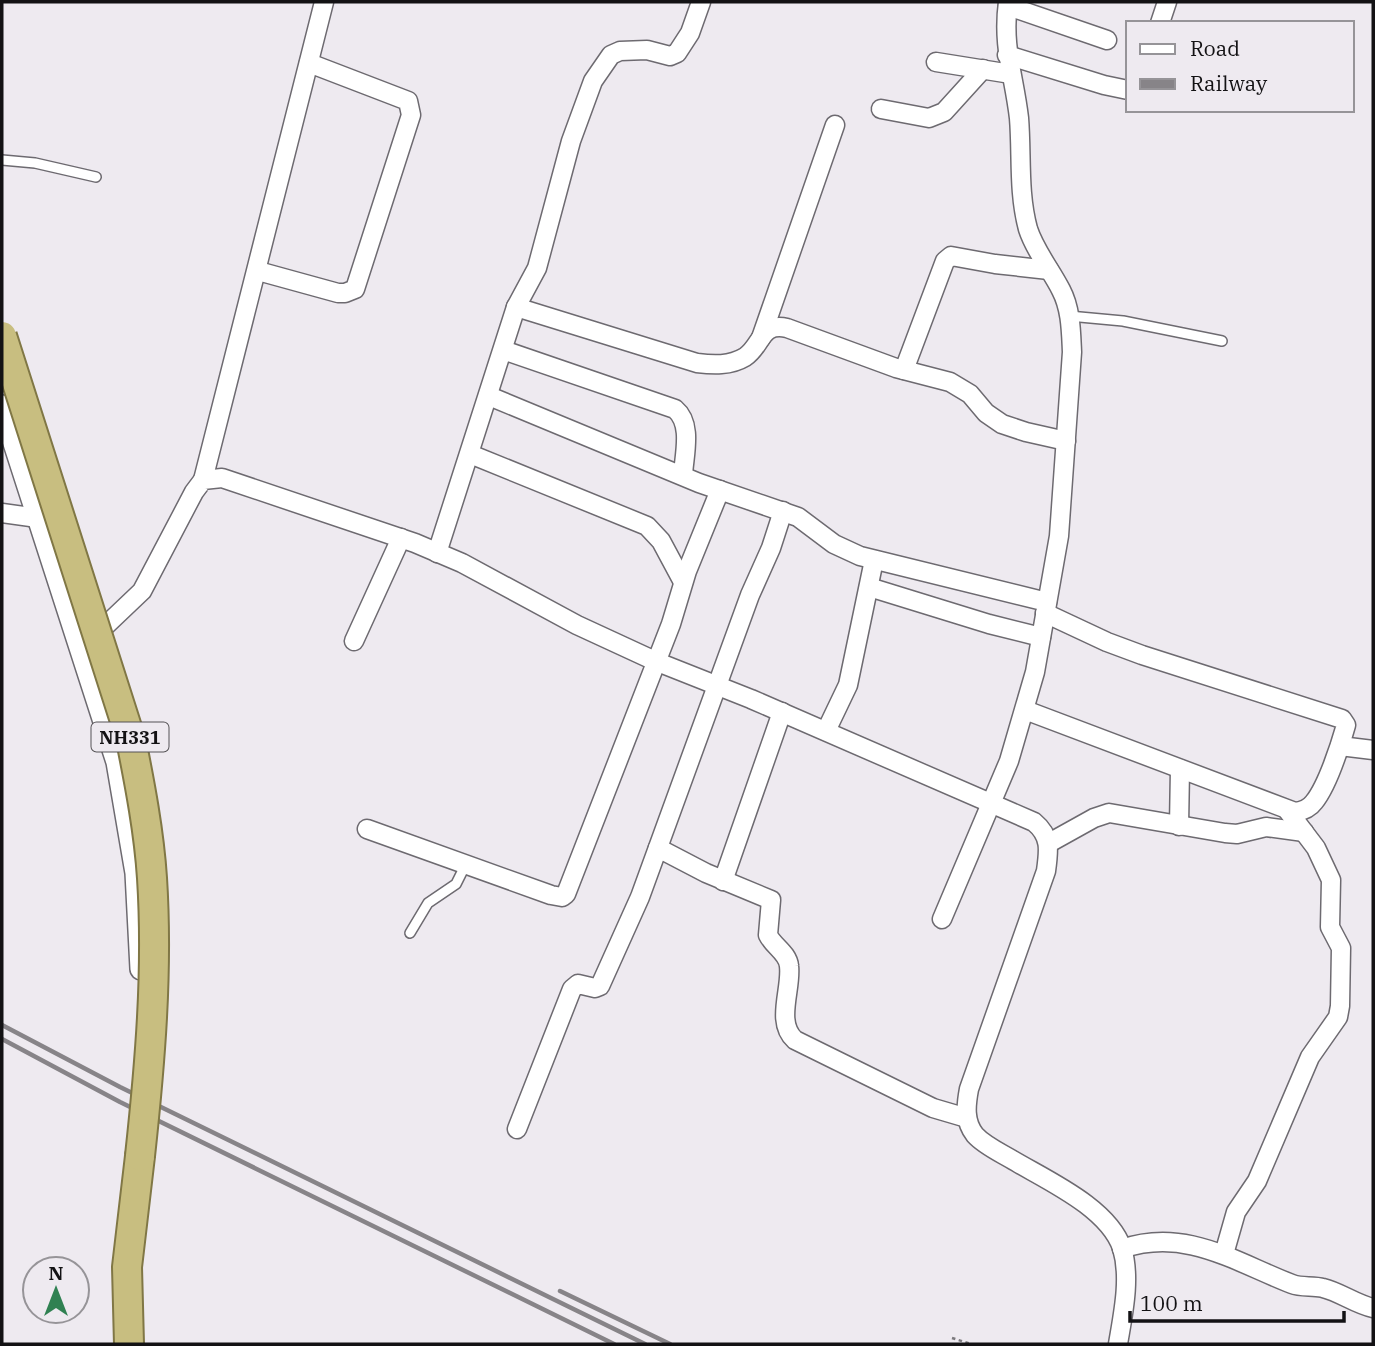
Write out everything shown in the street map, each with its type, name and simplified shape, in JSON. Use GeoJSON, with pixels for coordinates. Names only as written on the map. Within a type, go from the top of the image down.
{"type":"FeatureCollection","features":[{"type":"Feature","properties":{"kind":"highway","name":"NH331"},"geometry":{"type":"LineString","coordinates":[[2,336],[131,740],[142,797],[152,876],[155,967],[149,1075],[127,1267],[129,1344]]}},
{"type":"Feature","properties":{"kind":"street"},"geometry":{"type":"LineString","coordinates":[[101,630],[142,591],[194,492],[203,480],[324,2]]}},
{"type":"Feature","properties":{"kind":"street"},"geometry":{"type":"LineString","coordinates":[[438,553],[516,307],[537,268],[571,141],[593,81],[611,55],[620,51],[647,50],[670,56],[677,54],[687,39],[702,2]]}},
{"type":"Feature","properties":{"kind":"street"},"geometry":{"type":"LineString","coordinates":[[1161,21],[1167,2]]}},
{"type":"Feature","properties":{"kind":"street"},"geometry":{"type":"LineString","coordinates":[[942,919],[1009,761],[1025,710],[1059,536],[1066,441],[1072,352],[1069,316],[1062,292],[1034,244],[1025,215],[1020,179],[1019,120],[1007,55],[1008,4],[1107,40]]}},
{"type":"Feature","properties":{"kind":"street"},"geometry":{"type":"LineString","coordinates":[[1007,55],[1126,90]]}},
{"type":"Feature","properties":{"kind":"street"},"geometry":{"type":"LineString","coordinates":[[936,61],[1010,74]]}},
{"type":"Feature","properties":{"kind":"street"},"geometry":{"type":"LineString","coordinates":[[258,271],[338,293],[355,289],[411,115],[408,101],[309,63]]}},
{"type":"Feature","properties":{"kind":"street"},"geometry":{"type":"LineString","coordinates":[[881,109],[929,118],[937,117],[983,69]]}},
{"type":"Feature","properties":{"kind":"street"},"geometry":{"type":"LineString","coordinates":[[761,338],[835,125]]}},
{"type":"Feature","properties":{"kind":"street"},"geometry":{"type":"LineString","coordinates":[[904,370],[946,261],[951,256],[1049,270]]}},
{"type":"Feature","properties":{"kind":"street"},"geometry":{"type":"LineString","coordinates":[[516,307],[710,365],[724,365],[743,358],[770,329],[778,326],[960,387],[1002,424],[1066,441]]}},
{"type":"Feature","properties":{"kind":"street"},"geometry":{"type":"LineString","coordinates":[[2,320],[138,738],[150,796],[160,876],[164,968],[155,1093],[138,1090]]}},
{"type":"Feature","properties":{"kind":"street"},"geometry":{"type":"LineString","coordinates":[[503,350],[675,410],[682,415],[685,424],[683,475]]}},
{"type":"Feature","properties":{"kind":"street"},"geometry":{"type":"LineString","coordinates":[[489,396],[720,490],[783,511],[810,524],[846,551],[934,573],[1046,607],[1107,642],[1342,719],[1346,725],[1340,746],[1315,801],[1306,810],[1288,811],[1025,710]]}},
{"type":"Feature","properties":{"kind":"street"},"geometry":{"type":"LineString","coordinates":[[2,406],[107,727],[117,762],[135,863],[141,966],[138,1090],[120,1268],[121,1344]]}},
{"type":"Feature","properties":{"kind":"street"},"geometry":{"type":"LineString","coordinates":[[470,454],[647,526],[661,541],[683,582]]}},
{"type":"Feature","properties":{"kind":"street"},"geometry":{"type":"LineString","coordinates":[[203,480],[222,478],[237,482],[438,553],[462,563],[577,625],[655,661],[782,712],[992,803],[1042,828],[1049,843],[1046,871],[969,1089],[967,1118],[975,1134],[988,1146],[1063,1190],[1109,1225],[1122,1249],[1125,1279],[1118,1344]]}},
{"type":"Feature","properties":{"kind":"street"},"geometry":{"type":"LineString","coordinates":[[367,829],[551,895],[562,897],[566,894],[720,490]]}},
{"type":"Feature","properties":{"kind":"street"},"geometry":{"type":"LineString","coordinates":[[517,1129],[572,989],[578,985],[595,988],[600,986],[640,897],[750,595],[772,548],[783,511]]}},
{"type":"Feature","properties":{"kind":"street"},"geometry":{"type":"LineString","coordinates":[[2,513],[38,518]]}},
{"type":"Feature","properties":{"kind":"street"},"geometry":{"type":"LineString","coordinates":[[354,640],[401,538]]}},
{"type":"Feature","properties":{"kind":"street"},"geometry":{"type":"LineString","coordinates":[[826,731],[848,685],[874,560]]}},
{"type":"Feature","properties":{"kind":"street"},"geometry":{"type":"LineString","coordinates":[[869,587],[1041,638]]}},
{"type":"Feature","properties":{"kind":"street"},"geometry":{"type":"LineString","coordinates":[[723,881],[782,712]]}},
{"type":"Feature","properties":{"kind":"street"},"geometry":{"type":"LineString","coordinates":[[1340,746],[1373,750]]}},
{"type":"Feature","properties":{"kind":"street"},"geometry":{"type":"LineString","coordinates":[[1179,826],[1180,769]]}},
{"type":"Feature","properties":{"kind":"street"},"geometry":{"type":"LineString","coordinates":[[1224,1254],[1236,1212],[1257,1181],[1310,1057],[1339,1012],[1341,948],[1331,928],[1331,880],[1323,859],[1288,811]]}},
{"type":"Feature","properties":{"kind":"street"},"geometry":{"type":"LineString","coordinates":[[1049,843],[1094,818],[1109,813],[1232,834],[1266,827],[1304,832]]}},
{"type":"Feature","properties":{"kind":"street"},"geometry":{"type":"LineString","coordinates":[[658,848],[723,881],[772,900],[768,934],[789,965],[786,1019],[790,1036],[801,1044],[933,1108],[967,1118]]}},
{"type":"Feature","properties":{"kind":"street"},"geometry":{"type":"LineString","coordinates":[[133,1122],[156,1124],[139,1256],[139,1344]]}},
{"type":"Feature","properties":{"kind":"street"},"geometry":{"type":"LineString","coordinates":[[1122,1249],[1157,1242],[1210,1249],[1292,1284],[1327,1289],[1353,1303],[1373,1308]]}},
{"type":"Feature","properties":{"kind":"lane"},"geometry":{"type":"LineString","coordinates":[[2,160],[35,163],[96,177]]}},
{"type":"Feature","properties":{"kind":"lane"},"geometry":{"type":"LineString","coordinates":[[1069,316],[1123,321],[1222,341]]}},
{"type":"Feature","properties":{"kind":"lane"},"geometry":{"type":"LineString","coordinates":[[410,933],[428,903],[457,884],[466,864]]}},
{"type":"Feature","properties":{"kind":"path"},"geometry":{"type":"LineString","coordinates":[[953,1338],[971,1344]]}},
{"type":"Feature","properties":{"kind":"railway"},"geometry":{"type":"LineString","coordinates":[[2,1025],[120,1087],[645,1344]]}},
{"type":"Feature","properties":{"kind":"railway"},"geometry":{"type":"LineString","coordinates":[[2,1039],[120,1102],[614,1344]]}},
{"type":"Feature","properties":{"kind":"railway"},"geometry":{"type":"LineString","coordinates":[[560,1291],[670,1344]]}}]}
